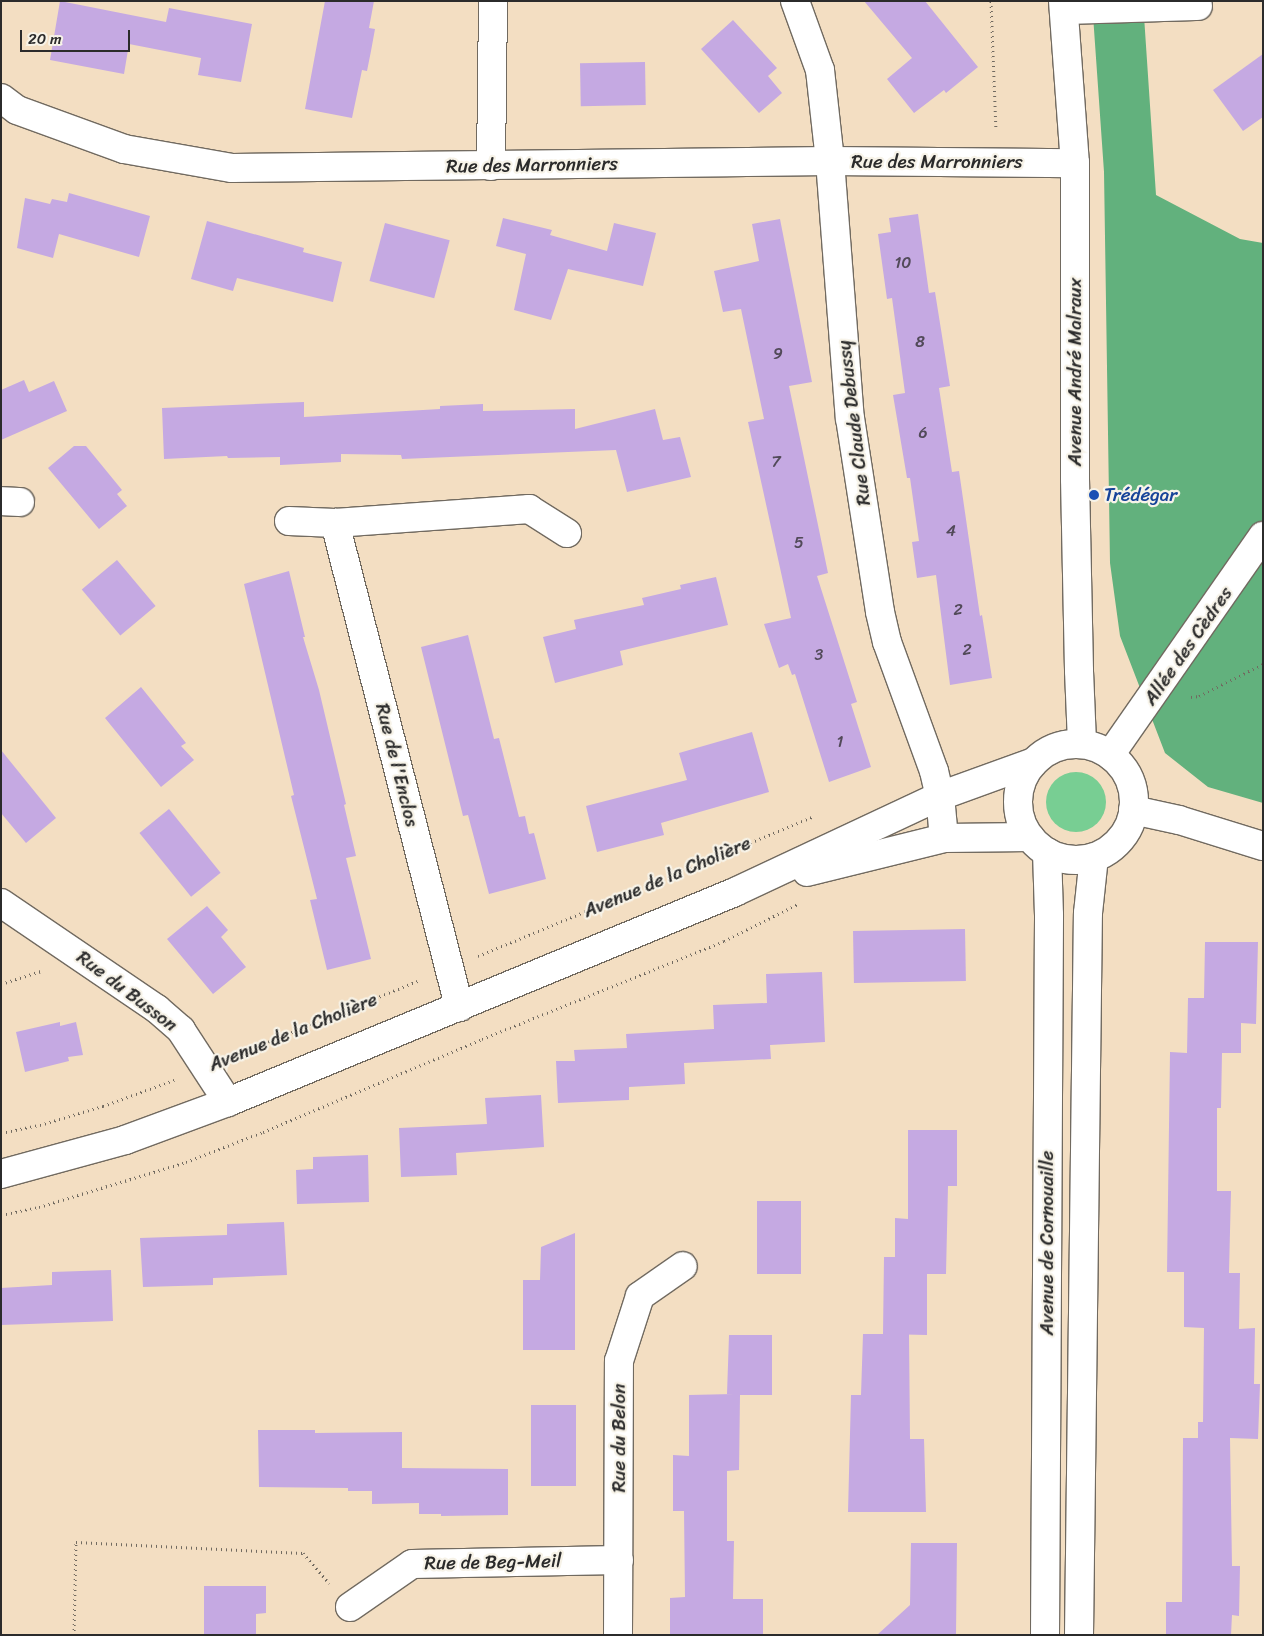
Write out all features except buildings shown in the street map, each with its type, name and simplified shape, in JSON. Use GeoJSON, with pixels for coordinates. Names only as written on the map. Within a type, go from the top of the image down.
{"type":"FeatureCollection","features":[{"type":"Feature","properties":{"kind":"street"},"geometry":{"type":"LineString","coordinates":[[491,166],[493,1]]}},
{"type":"Feature","properties":{"kind":"street","name":"Rue Claude Debussy"},"geometry":{"type":"LineString","coordinates":[[795,1],[820,70],[830,161],[850,418],[880,612],[887,642],[931,761],[940,796],[944,838]]}},
{"type":"Feature","properties":{"kind":"street"},"geometry":{"type":"LineString","coordinates":[[1064,6],[1198,6]]}},
{"type":"Feature","properties":{"kind":"street","name":"Avenue André Malraux"},"geometry":{"type":"LineString","coordinates":[[1064,6],[1075,164],[1075,479],[1078,670],[1082,744]]}},
{"type":"Feature","properties":{"kind":"street","name":"Rue des Marronniers"},"geometry":{"type":"LineString","coordinates":[[1,98],[17,110],[124,149],[232,168],[830,161],[1075,164]]}},
{"type":"Feature","properties":{"kind":"street"},"geometry":{"type":"LineString","coordinates":[[289,521],[335,523],[529,508],[567,534]]}},
{"type":"Feature","properties":{"kind":"street","name":"Rue de l'Enclos"},"geometry":{"type":"LineString","coordinates":[[335,523],[459,1007]]}},
{"type":"Feature","properties":{"kind":"street","name":"Allée des Cèdres"},"geometry":{"type":"LineString","coordinates":[[1110,755],[1151,699],[1263,536]]}},
{"type":"Feature","properties":{"kind":"street"},"geometry":{"type":"LineString","coordinates":[[1082,744],[1097,747],[1110,755],[1122,766],[1130,779],[1133,794],[1133,810],[1123,836],[1113,846],[1094,857],[1073,860],[1038,844],[1023,824],[1018,802],[1022,780],[1034,762],[1056,747],[1082,744]]}},
{"type":"Feature","properties":{"kind":"street","name":"Avenue de la Cholière"},"geometry":{"type":"LineString","coordinates":[[1,1174],[125,1140],[228,1102],[735,892],[940,796],[1034,762]]}},
{"type":"Feature","properties":{"kind":"street"},"geometry":{"type":"LineString","coordinates":[[1133,810],[1179,820],[1263,846]]}},
{"type":"Feature","properties":{"kind":"street","name":"Avenue de la Cholière"},"geometry":{"type":"LineString","coordinates":[[735,892],[944,838],[1038,844]]}},
{"type":"Feature","properties":{"kind":"street","name":"Avenue de Cornouaille"},"geometry":{"type":"LineString","coordinates":[[1038,844],[1049,915],[1045,1635]]}},
{"type":"Feature","properties":{"kind":"street","name":"Avenue de Cornouaille"},"geometry":{"type":"LineString","coordinates":[[1080,1635],[1088,914],[1094,857]]}},
{"type":"Feature","properties":{"kind":"street","name":"Rue du Busson"},"geometry":{"type":"LineString","coordinates":[[1,902],[156,1009],[181,1030],[228,1102]]}},
{"type":"Feature","properties":{"kind":"street","name":"Rue du Belon"},"geometry":{"type":"LineString","coordinates":[[618,1635],[619,1361],[640,1296],[683,1266]]}},
{"type":"Feature","properties":{"kind":"street","name":"Rue de Beg-Meil"},"geometry":{"type":"LineString","coordinates":[[350,1606],[412,1564],[619,1560]]}},
{"type":"Feature","properties":{"kind":"path"},"geometry":{"type":"LineString","coordinates":[[991,1],[998,163]]}},
{"type":"Feature","properties":{"kind":"path"},"geometry":{"type":"LineString","coordinates":[[1151,699],[1199,696],[1263,664]]}},
{"type":"Feature","properties":{"kind":"path","name":"Avenue de la Cholière"},"geometry":{"type":"LineString","coordinates":[[1,1133],[40,1125],[103,1106],[205,1068],[819,814]]}},
{"type":"Feature","properties":{"kind":"path"},"geometry":{"type":"LineString","coordinates":[[1,1215],[39,1207],[186,1162],[263,1132],[482,1040],[724,942],[803,902]]}},
{"type":"Feature","properties":{"kind":"path"},"geometry":{"type":"LineString","coordinates":[[74,1635],[76,1542],[303,1553],[350,1606]]}},
{"type":"Feature","properties":{"kind":"green space"},"geometry":{"type":"Polygon","coordinates":[[[1092,1],[1143,1],[1156,195],[1240,239],[1263,243],[1263,803],[1208,787],[1165,753],[1120,636],[1110,563],[1104,172],[1092,1]]]}},
{"type":"Feature","properties":{"kind":"green space"},"geometry":{"type":"Polygon","coordinates":[[[1076,772],[1093,777],[1101,785],[1106,802],[1101,819],[1093,827],[1076,832],[1059,827],[1051,819],[1046,802],[1051,785],[1059,777],[1076,772]]]}},
{"type":"Feature","properties":{"kind":"place","name":"Trédégar"},"geometry":{"type":"Point","coordinates":[1094,495]}}]}
